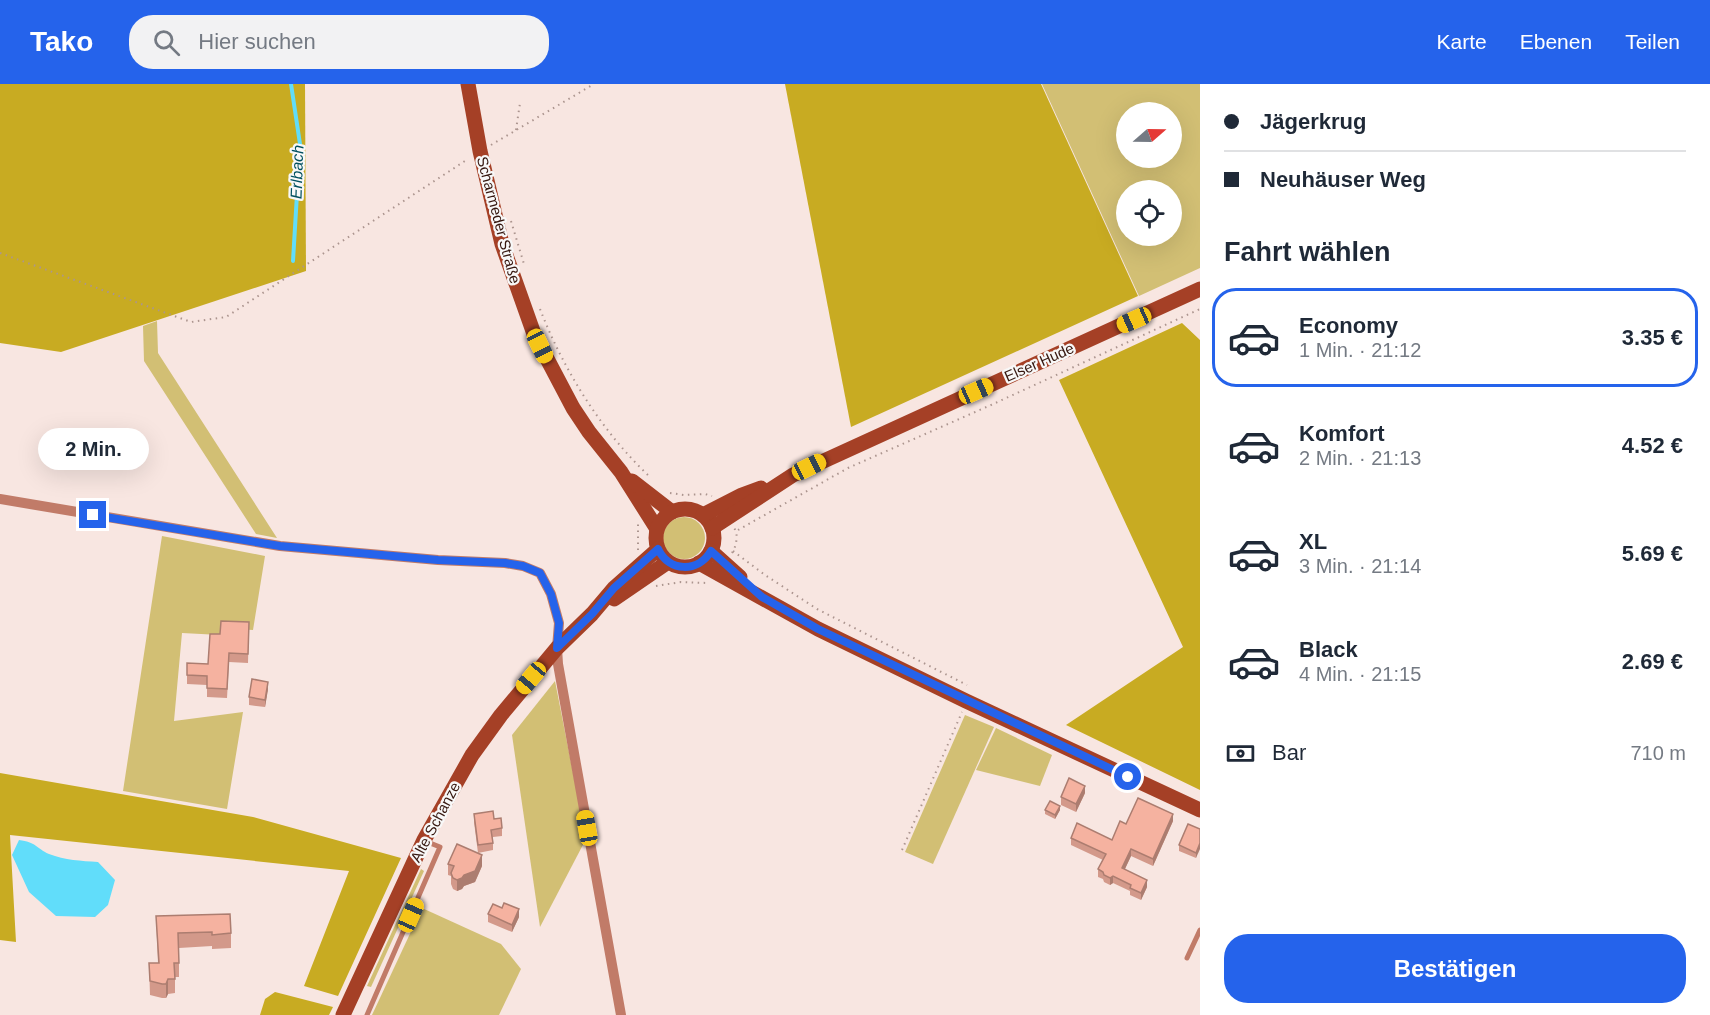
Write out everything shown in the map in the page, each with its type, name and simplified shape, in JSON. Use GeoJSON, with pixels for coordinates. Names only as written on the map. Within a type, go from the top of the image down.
{"type":"FeatureCollection","features":[{"type":"Feature","properties":{"kind":"street","name":"Scharmeder Straße"},"geometry":{"type":"LineString","coordinates":[[468,84],[480,151],[502,244],[534,334],[573,408],[621,472],[657,529]]}},
{"type":"Feature","properties":{"kind":"street","name":"Elser Hude"},"geometry":{"type":"LineString","coordinates":[[712,528],[781,482],[840,452],[1200,290]]}},
{"type":"Feature","properties":{"kind":"street","name":"Scharmeder Straße"},"geometry":{"type":"LineString","coordinates":[[621,472],[672,512]]}},
{"type":"Feature","properties":{"kind":"street","name":"Elser Hude"},"geometry":{"type":"LineString","coordinates":[[703,515],[742,495],[781,482]]}},
{"type":"Feature","properties":{"kind":"street"},"geometry":{"type":"LineString","coordinates":[[0,499],[280,546],[438,560],[505,563],[523,566],[540,573],[551,594],[559,623],[558,664],[621,1015]]}},
{"type":"Feature","properties":{"kind":"street"},"geometry":{"type":"LineString","coordinates":[[678,509],[691,509],[703,515],[714,535],[711,551],[706,558],[693,566],[680,567],[668,562],[660,554],[656,542],[657,529],[663,519],[678,509]]}},
{"type":"Feature","properties":{"kind":"street","name":"Alte Schanze"},"geometry":{"type":"LineString","coordinates":[[344,1015],[424,840],[472,754],[557,648],[592,614],[614,588],[658,549]]}},
{"type":"Feature","properties":{"kind":"street"},"geometry":{"type":"LineString","coordinates":[[711,551],[762,597]]}},
{"type":"Feature","properties":{"kind":"street","name":"Alte Schanze"},"geometry":{"type":"LineString","coordinates":[[592,614],[668,562]]}},
{"type":"Feature","properties":{"kind":"street"},"geometry":{"type":"LineString","coordinates":[[699,563],[818,629],[1200,810]]}},
{"type":"Feature","properties":{"kind":"lane"},"geometry":{"type":"LineString","coordinates":[[367,1015],[440,847],[424,840]]}},
{"type":"Feature","properties":{"kind":"lane"},"geometry":{"type":"LineString","coordinates":[[1187,958],[1200,930]]}},
{"type":"Feature","properties":{"kind":"path"},"geometry":{"type":"LineString","coordinates":[[0,253],[191,322],[226,317],[480,151],[594,84]]}},
{"type":"Feature","properties":{"kind":"path"},"geometry":{"type":"LineString","coordinates":[[516,130],[520,103]]}},
{"type":"Feature","properties":{"kind":"path"},"geometry":{"type":"LineString","coordinates":[[510,216],[526,269]]}},
{"type":"Feature","properties":{"kind":"path"},"geometry":{"type":"LineString","coordinates":[[540,308],[569,370],[599,419],[637,465],[651,478]]}},
{"type":"Feature","properties":{"kind":"path"},"geometry":{"type":"LineString","coordinates":[[966,685],[817,609],[765,575],[734,551],[736,531],[848,468],[1200,309]]}},
{"type":"Feature","properties":{"kind":"path"},"geometry":{"type":"LineString","coordinates":[[666,492],[711,495]]}},
{"type":"Feature","properties":{"kind":"path"},"geometry":{"type":"LineString","coordinates":[[902,850],[966,701]]}},
{"type":"Feature","properties":{"kind":"shaded area"},"geometry":{"type":"Polygon","coordinates":[[[0,84],[305,84],[306,271],[61,352],[0,343],[0,84]]]}},
{"type":"Feature","properties":{"kind":"shaded area"},"geometry":{"type":"Polygon","coordinates":[[[785,84],[1041,84],[1138,296],[851,427],[785,84]]]}},
{"type":"Feature","properties":{"kind":"shaded area"},"geometry":{"type":"Polygon","coordinates":[[[1042,84],[1200,84],[1200,268],[1139,296],[1116,246],[1182,246],[1182,180],[1116,180],[1116,246],[1042,84]]]}},
{"type":"Feature","properties":{"kind":"shaded area"},"geometry":{"type":"Polygon","coordinates":[[[157,321],[158,353],[277,538],[256,534],[144,361],[143,326],[157,321]]]}},
{"type":"Feature","properties":{"kind":"shaded area"},"geometry":{"type":"Polygon","coordinates":[[[1182,323],[1200,340],[1200,790],[1066,725],[1183,647],[1059,380],[1182,323]]]}},
{"type":"Feature","properties":{"kind":"shaded area"},"geometry":{"type":"Polygon","coordinates":[[[684,517],[692,518],[699,523],[704,530],[704,546],[699,553],[692,558],[684,559],[676,558],[669,553],[664,546],[663,538],[664,530],[669,523],[676,518],[684,517]]]}},
{"type":"Feature","properties":{"kind":"shaded area"},"geometry":{"type":"Polygon","coordinates":[[[162,536],[265,556],[253,630],[220,628],[220,635],[182,633],[174,721],[243,712],[227,809],[123,791],[162,536]]]}},
{"type":"Feature","properties":{"kind":"shaded area"},"geometry":{"type":"Polygon","coordinates":[[[555,681],[586,839],[540,927],[512,735],[555,681]]]}},
{"type":"Feature","properties":{"kind":"shaded area"},"geometry":{"type":"Polygon","coordinates":[[[965,715],[994,727],[933,864],[905,852],[965,715]]]}},
{"type":"Feature","properties":{"kind":"shaded area"},"geometry":{"type":"Polygon","coordinates":[[[996,728],[1052,755],[1040,786],[976,770],[996,728]]]}},
{"type":"Feature","properties":{"kind":"shaded area"},"geometry":{"type":"Polygon","coordinates":[[[0,773],[253,817],[401,858],[338,996],[304,986],[349,871],[10,835],[16,942],[0,940],[0,773]]]}},
{"type":"Feature","properties":{"kind":"shaded area"},"geometry":{"type":"Polygon","coordinates":[[[421,869],[424,871],[371,987],[367,986],[421,869]]]}},
{"type":"Feature","properties":{"kind":"shaded area"},"geometry":{"type":"Polygon","coordinates":[[[422,908],[501,944],[521,969],[499,1015],[372,1015],[422,908]]]}},
{"type":"Feature","properties":{"kind":"shaded area"},"geometry":{"type":"Polygon","coordinates":[[[275,992],[333,1007],[329,1015],[260,1015],[265,999],[275,992]]]}},
{"type":"Feature","properties":{"kind":"water"},"geometry":{"type":"Polygon","coordinates":[[[19,840],[33,844],[55,856],[98,862],[115,880],[108,905],[95,917],[56,916],[29,892],[12,855],[19,840]]]}},
{"type":"Feature","properties":{"kind":"building"},"geometry":{"type":"Polygon","coordinates":[[[221,621],[249,622],[248,654],[229,653],[227,689],[207,688],[207,676],[187,675],[187,663],[208,664],[210,634],[220,634],[221,621]]]}},
{"type":"Feature","properties":{"kind":"building"},"geometry":{"type":"Polygon","coordinates":[[[252,679],[268,682],[265,700],[249,697],[252,679]]]}},
{"type":"Feature","properties":{"kind":"building"},"geometry":{"type":"Polygon","coordinates":[[[1069,778],[1085,786],[1076,804],[1061,797],[1069,778]]]}},
{"type":"Feature","properties":{"kind":"building"},"geometry":{"type":"Polygon","coordinates":[[[1138,798],[1173,814],[1153,859],[1131,849],[1122,868],[1147,880],[1141,893],[1113,876],[1110,878],[1104,875],[1098,869],[1106,854],[1071,838],[1077,823],[1112,840],[1120,821],[1126,824],[1138,798]]]}},
{"type":"Feature","properties":{"kind":"building"},"geometry":{"type":"Polygon","coordinates":[[[1050,801],[1060,806],[1055,815],[1045,810],[1050,801]]]}},
{"type":"Feature","properties":{"kind":"building"},"geometry":{"type":"Polygon","coordinates":[[[493,811],[494,819],[501,818],[502,828],[491,830],[493,843],[478,845],[474,814],[493,811]]]}},
{"type":"Feature","properties":{"kind":"building"},"geometry":{"type":"Polygon","coordinates":[[[1188,824],[1200,829],[1200,843],[1196,853],[1179,845],[1188,824]]]}},
{"type":"Feature","properties":{"kind":"building"},"geometry":{"type":"Polygon","coordinates":[[[457,844],[482,855],[475,871],[457,880],[451,873],[454,866],[448,864],[457,844]]]}},
{"type":"Feature","properties":{"kind":"building"},"geometry":{"type":"Polygon","coordinates":[[[504,903],[519,909],[512,925],[488,914],[493,904],[502,908],[504,903]]]}},
{"type":"Feature","properties":{"kind":"building"},"geometry":{"type":"Polygon","coordinates":[[[230,914],[231,933],[212,935],[212,932],[178,933],[179,963],[174,963],[175,979],[168,979],[166,984],[150,981],[149,963],[159,963],[156,916],[230,914]]]}},
{"type":"Feature","properties":{"kind":"waterway","name":"Erlbach"},"geometry":{"type":"LineString","coordinates":[[291,84],[300,144],[293,261]]}},
{"type":"Feature","properties":{"kind":"route"},"geometry":{"type":"LineString","coordinates":[[93,515],[280,546],[523,566],[540,573],[551,594],[559,623],[557,648],[592,614],[614,588],[658,549],[668,562],[680,567],[699,563],[711,551],[762,597],[818,629],[1128,777]]}}]}
